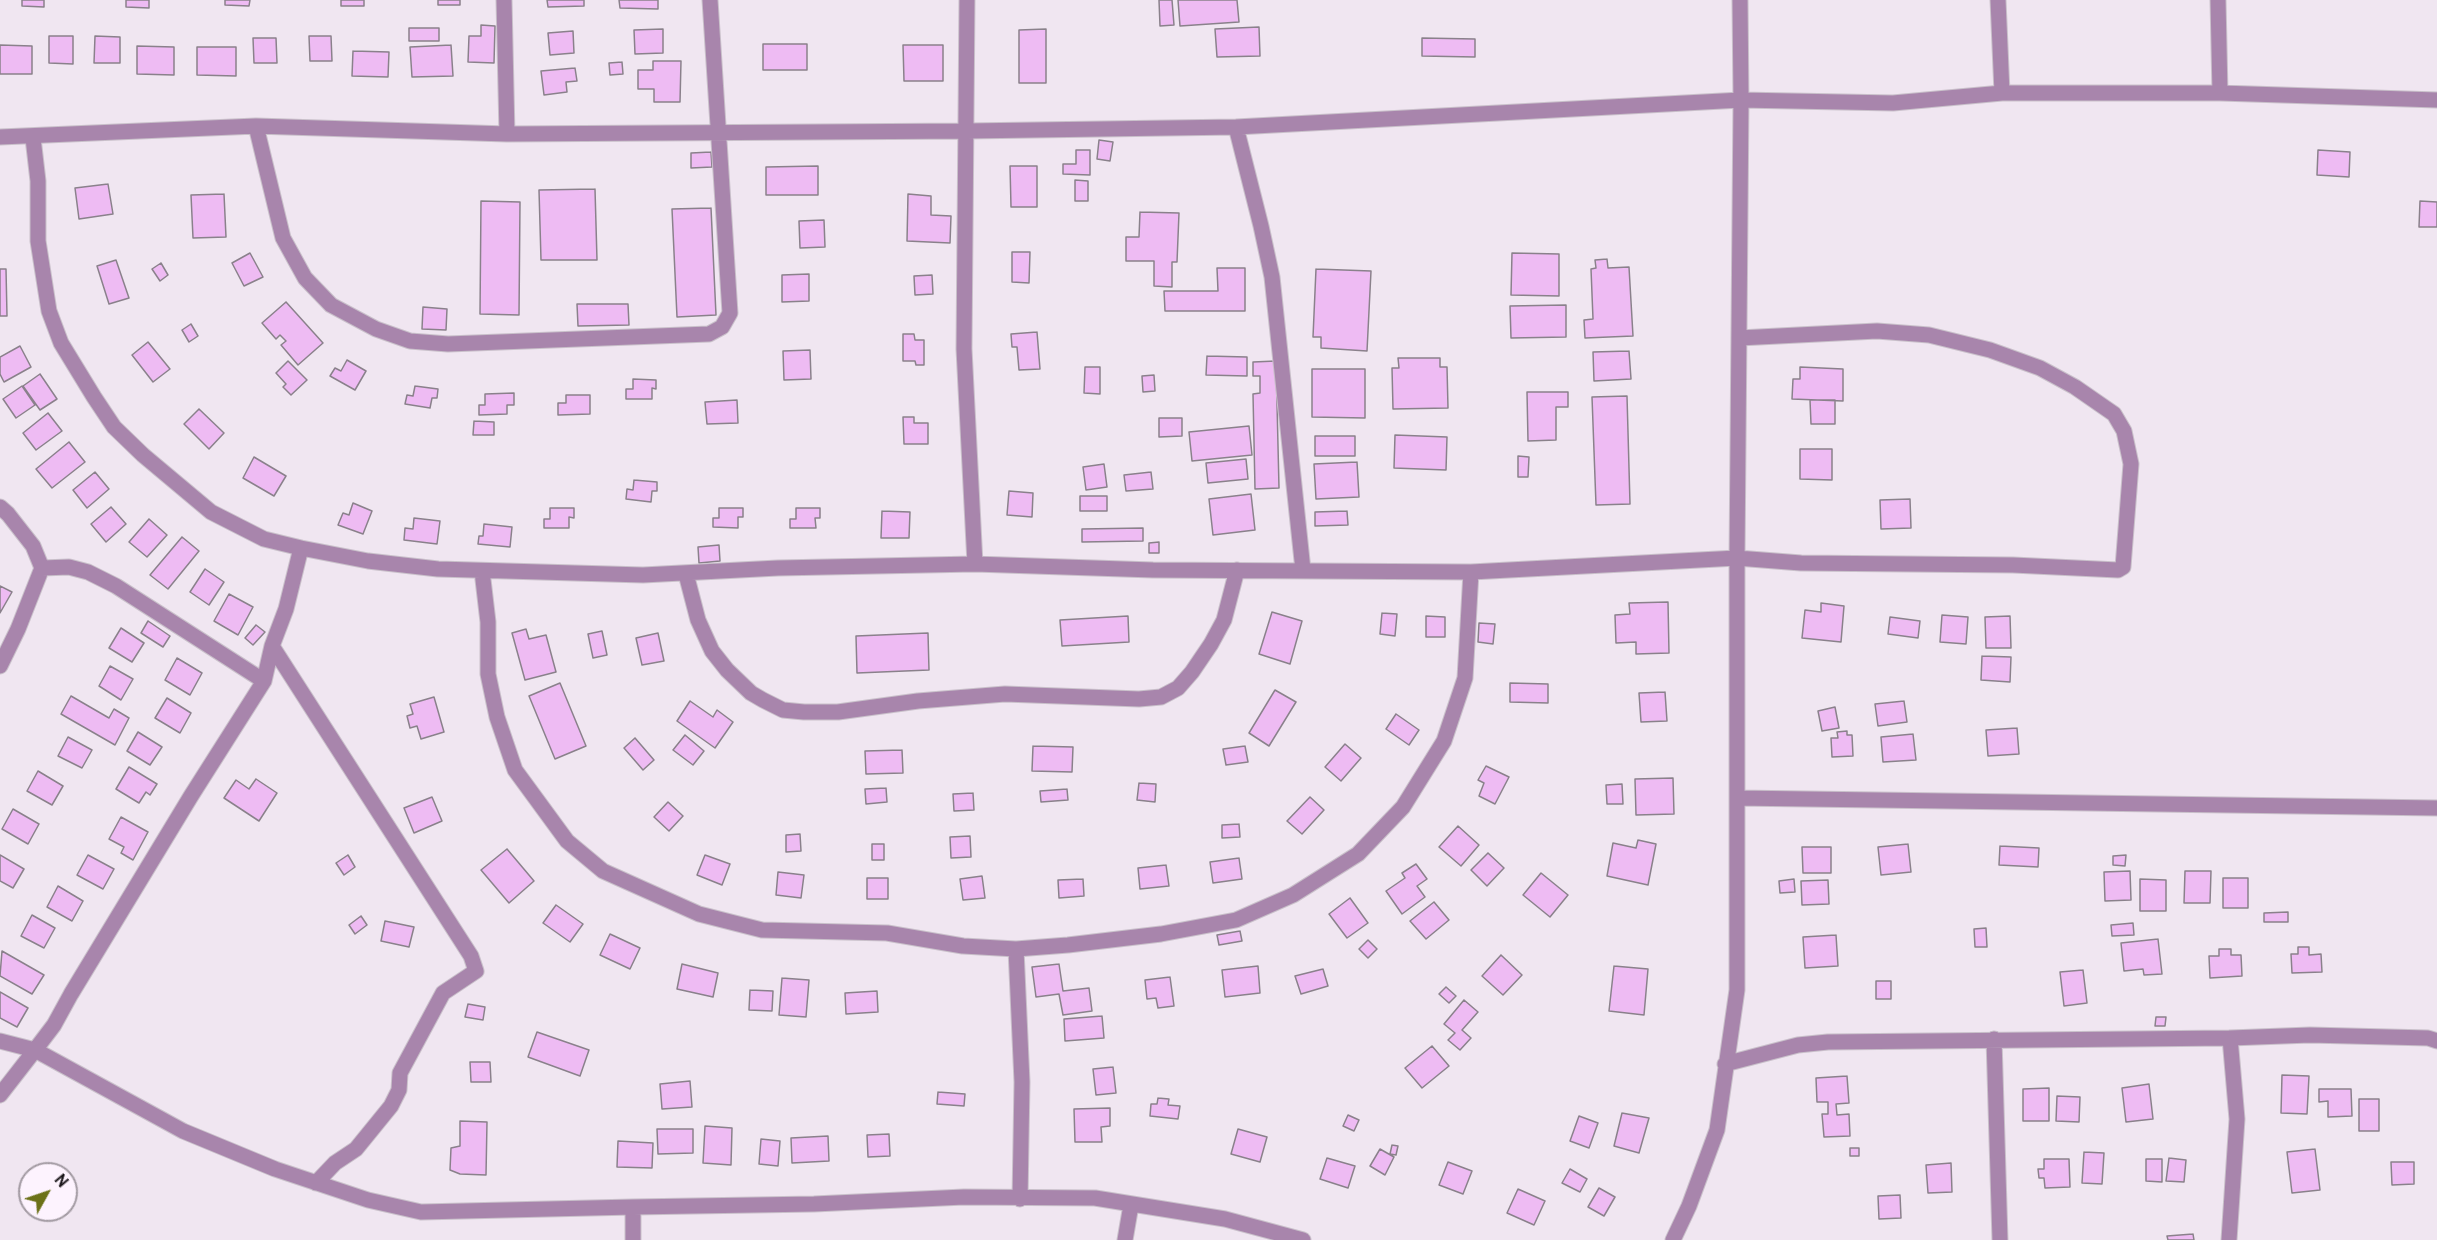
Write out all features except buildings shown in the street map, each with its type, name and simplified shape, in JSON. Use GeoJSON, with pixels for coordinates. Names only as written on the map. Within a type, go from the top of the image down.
{"type":"FeatureCollection","features":[{"type":"Feature","properties":{"kind":"street"},"geometry":{"type":"LineString","coordinates":[[504,0],[507,134]]}},
{"type":"Feature","properties":{"kind":"street"},"geometry":{"type":"LineString","coordinates":[[256,126],[283,238],[305,279],[331,305],[376,328],[410,341],[447,344],[709,334],[722,327],[730,313],[710,0]]}},
{"type":"Feature","properties":{"kind":"street"},"geometry":{"type":"LineString","coordinates":[[967,0],[964,349],[975,564]]}},
{"type":"Feature","properties":{"kind":"street"},"geometry":{"type":"LineString","coordinates":[[1673,1240],[1717,1130],[1737,990],[1740,0]]}},
{"type":"Feature","properties":{"kind":"street"},"geometry":{"type":"LineString","coordinates":[[1998,0],[2002,93]]}},
{"type":"Feature","properties":{"kind":"street"},"geometry":{"type":"LineString","coordinates":[[2218,0],[2220,93]]}},
{"type":"Feature","properties":{"kind":"street"},"geometry":{"type":"LineString","coordinates":[[0,137],[33,138],[256,126],[507,134],[1236,127],[1741,100],[1893,103],[2002,93],[2220,93],[2437,100]]}},
{"type":"Feature","properties":{"kind":"street"},"geometry":{"type":"LineString","coordinates":[[1236,127],[1262,226],[1272,278],[1303,570]]}},
{"type":"Feature","properties":{"kind":"street"},"geometry":{"type":"LineString","coordinates":[[33,138],[39,181],[38,241],[49,311],[61,343],[94,397],[114,427],[143,455],[211,512],[264,539],[301,548],[368,561],[482,571],[686,574],[778,568],[975,564],[1472,572],[1737,558],[1801,563],[2013,565],[2118,570],[2125,563],[2131,464],[2124,431],[2115,414],[2099,401],[2040,368],[1990,351],[1929,335],[1877,331],[1739,338]]}},
{"type":"Feature","properties":{"kind":"street"},"geometry":{"type":"LineString","coordinates":[[0,507],[33,546],[42,568],[18,629],[0,666]]}},
{"type":"Feature","properties":{"kind":"street"},"geometry":{"type":"LineString","coordinates":[[2,1087],[54,1025],[191,796],[264,681],[272,646],[286,609],[301,548]]}},
{"type":"Feature","properties":{"kind":"street"},"geometry":{"type":"LineString","coordinates":[[42,568],[69,567],[88,572],[116,586],[264,681]]}},
{"type":"Feature","properties":{"kind":"street"},"geometry":{"type":"LineString","coordinates":[[686,574],[698,620],[712,651],[727,670],[751,693],[783,710],[838,712],[918,701],[1005,694],[1161,698],[1178,688],[1211,644],[1224,620],[1237,570]]}},
{"type":"Feature","properties":{"kind":"street"},"geometry":{"type":"LineString","coordinates":[[482,571],[488,622],[488,674],[497,717],[515,770],[567,841],[603,871],[699,914],[762,930],[887,933],[963,946],[1016,949],[1161,934],[1236,920],[1293,895],[1358,854],[1403,807],[1444,741],[1465,678],[1472,572]]}},
{"type":"Feature","properties":{"kind":"street"},"geometry":{"type":"LineString","coordinates":[[272,646],[471,956],[476,971],[443,993],[400,1073],[399,1090],[391,1106],[356,1149],[335,1163],[316,1183]]}},
{"type":"Feature","properties":{"kind":"street"},"geometry":{"type":"LineString","coordinates":[[1737,798],[2437,808]]}},
{"type":"Feature","properties":{"kind":"street"},"geometry":{"type":"LineString","coordinates":[[1016,949],[1022,1082],[1020,1199]]}},
{"type":"Feature","properties":{"kind":"street"},"geometry":{"type":"LineString","coordinates":[[1725,1064],[1798,1045],[1818,1043],[2310,1035],[2428,1038],[2437,1041]]}},
{"type":"Feature","properties":{"kind":"street"},"geometry":{"type":"LineString","coordinates":[[2229,1240],[2237,1119],[2230,1038]]}},
{"type":"Feature","properties":{"kind":"street"},"geometry":{"type":"LineString","coordinates":[[1994,1039],[2000,1240]]}},
{"type":"Feature","properties":{"kind":"street"},"geometry":{"type":"LineString","coordinates":[[0,1041],[35,1050],[183,1131],[275,1169],[368,1200],[421,1212],[814,1204],[964,1197],[1095,1198],[1225,1219],[1303,1240]]}},
{"type":"Feature","properties":{"kind":"street"},"geometry":{"type":"LineString","coordinates":[[1125,1240],[1131,1205]]}},
{"type":"Feature","properties":{"kind":"street"},"geometry":{"type":"LineString","coordinates":[[633,1207],[633,1240]]}}]}
